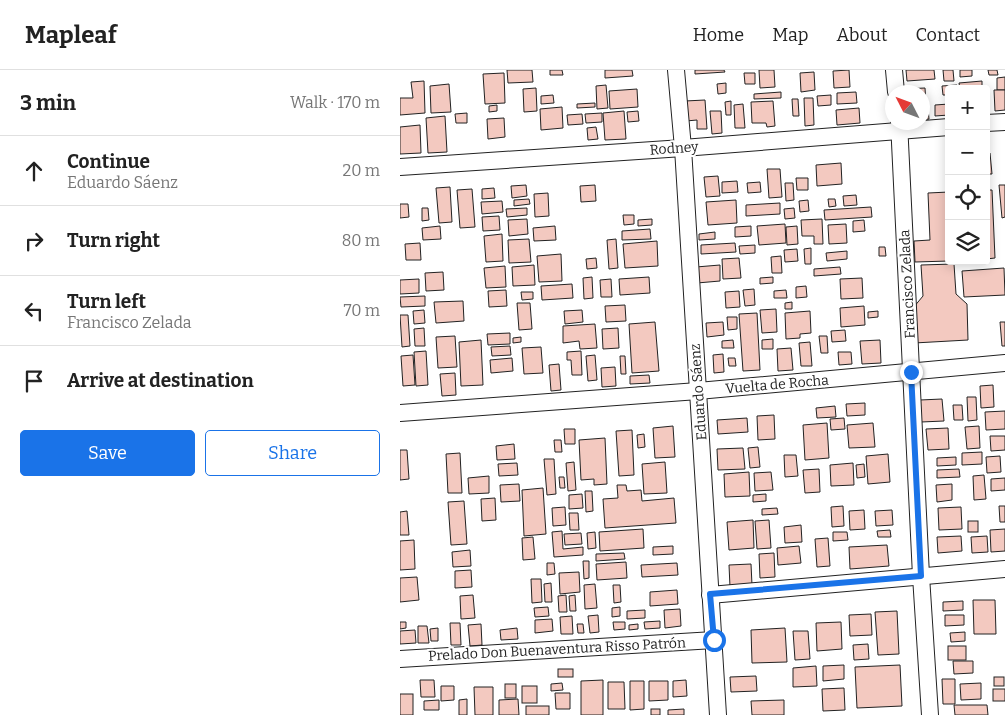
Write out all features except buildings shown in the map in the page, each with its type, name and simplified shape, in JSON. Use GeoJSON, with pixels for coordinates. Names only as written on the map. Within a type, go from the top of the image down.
{"type":"FeatureCollection","features":[{"type":"Feature","properties":{"kind":"street","name":"Eduardo Sáenz"},"geometry":{"type":"LineString","coordinates":[[676,70],[683,148],[718,715]]}},
{"type":"Feature","properties":{"kind":"street"},"geometry":{"type":"LineString","coordinates":[[894,70],[895,85]]}},
{"type":"Feature","properties":{"kind":"street"},"geometry":{"type":"LineString","coordinates":[[990,123],[1005,122]]}},
{"type":"Feature","properties":{"kind":"street","name":"Rodney"},"geometry":{"type":"LineString","coordinates":[[930,126],[945,126]]}},
{"type":"Feature","properties":{"kind":"street","name":"Rodney"},"geometry":{"type":"LineString","coordinates":[[400,167],[683,148],[885,128]]}},
{"type":"Feature","properties":{"kind":"street","name":"Francisco Zelada"},"geometry":{"type":"LineString","coordinates":[[899,130],[921,576],[930,715]]}},
{"type":"Feature","properties":{"kind":"street","name":"Vuelta de Rocha"},"geometry":{"type":"LineString","coordinates":[[400,413],[698,391],[1005,363]]}},
{"type":"Feature","properties":{"kind":"street"},"geometry":{"type":"LineString","coordinates":[[710,594],[1005,569]]}},
{"type":"Feature","properties":{"kind":"street","name":"Prelado Don Buenaventura Risso Patrón"},"geometry":{"type":"LineString","coordinates":[[400,659],[714,640]]}},
{"type":"Feature","properties":{"kind":"route"},"geometry":{"type":"LineString","coordinates":[[714,640],[710,594],[921,576],[911,372]]}}]}
